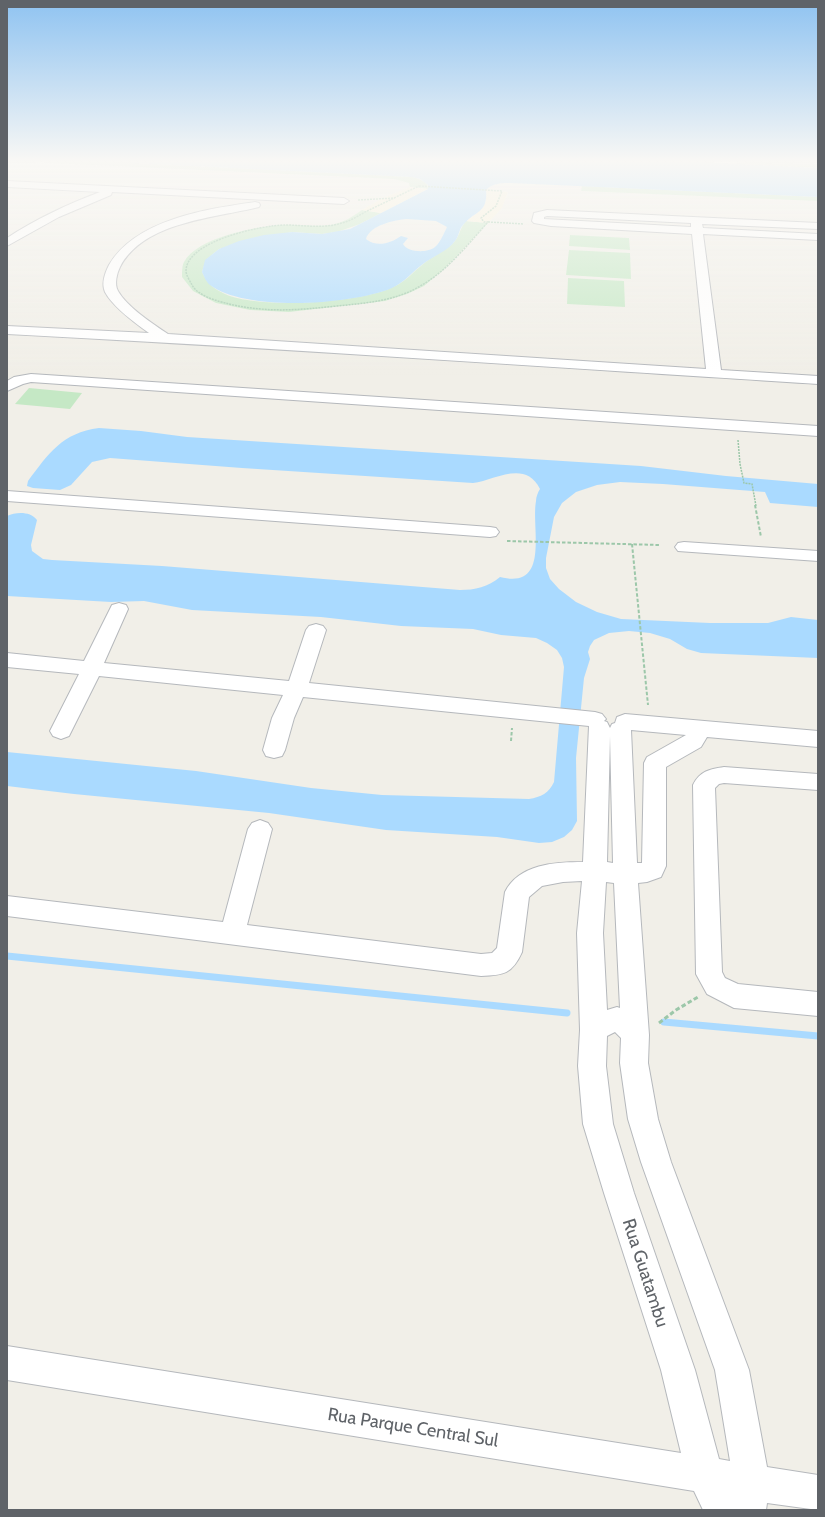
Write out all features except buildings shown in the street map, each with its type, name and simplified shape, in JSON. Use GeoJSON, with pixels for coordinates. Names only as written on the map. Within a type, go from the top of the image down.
{"type":"FeatureCollection","features":[{"type":"Feature","properties":{"kind":"street"},"geometry":{"type":"LineString","coordinates":[[7,243],[22,233]]}},
{"type":"Feature","properties":{"kind":"street"},"geometry":{"type":"LineString","coordinates":[[151,233],[132,244],[120,257],[111,272],[111,290],[126,310],[165,338]]}},
{"type":"Feature","properties":{"kind":"street"},"geometry":{"type":"LineString","coordinates":[[698,233],[714,373]]}},
{"type":"Feature","properties":{"kind":"street"},"geometry":{"type":"LineString","coordinates":[[772,233],[818,237]]}},
{"type":"Feature","properties":{"kind":"street"},"geometry":{"type":"LineString","coordinates":[[7,330],[165,338],[286,347],[818,380]]}},
{"type":"Feature","properties":{"kind":"street"},"geometry":{"type":"LineString","coordinates":[[7,387],[19,380],[31,378],[818,431]]}},
{"type":"Feature","properties":{"kind":"street"},"geometry":{"type":"LineString","coordinates":[[7,496],[490,532]]}},
{"type":"Feature","properties":{"kind":"street"},"geometry":{"type":"LineString","coordinates":[[684,547],[818,556]]}},
{"type":"Feature","properties":{"kind":"street"},"geometry":{"type":"LineString","coordinates":[[61,731],[92,669],[96,656],[119,609]]}},
{"type":"Feature","properties":{"kind":"street"},"geometry":{"type":"LineString","coordinates":[[274,750],[283,718],[296,690],[316,630]]}},
{"type":"Feature","properties":{"kind":"street"},"geometry":{"type":"LineString","coordinates":[[7,660],[552,715],[605,723],[702,728],[818,738]]}},
{"type":"Feature","properties":{"kind":"street"},"geometry":{"type":"LineString","coordinates":[[605,723],[626,874],[635,1035],[634,1063],[642,1120],[732,1370],[750,1496]]}},
{"type":"Feature","properties":{"kind":"street","name":"Rua Guatambu"},"geometry":{"type":"LineString","coordinates":[[605,723],[590,933],[594,1030],[592,1066],[598,1124],[619,1193],[678,1370],[705,1475],[722,1510]]}},
{"type":"Feature","properties":{"kind":"street"},"geometry":{"type":"LineString","coordinates":[[7,906],[481,965],[500,964],[510,952],[517,892],[535,877],[563,872],[595,871],[626,874],[647,872],[652,870],[654,866],[655,763],[693,741],[702,728]]}},
{"type":"Feature","properties":{"kind":"street"},"geometry":{"type":"LineString","coordinates":[[818,782],[724,775],[712,777],[704,785],[709,974],[716,986],[734,996],[818,1004]]}},
{"type":"Feature","properties":{"kind":"street"},"geometry":{"type":"LineString","coordinates":[[232,934],[260,829]]}},
{"type":"Feature","properties":{"kind":"street"},"geometry":{"type":"LineString","coordinates":[[594,1030],[603,1023],[617,1019],[628,1025],[635,1035]]}},
{"type":"Feature","properties":{"kind":"street","name":"Rua Parque Central Sul"},"geometry":{"type":"LineString","coordinates":[[7,1363],[705,1475],[750,1496],[818,1494]]}},
{"type":"Feature","properties":{"kind":"path"},"geometry":{"type":"LineString","coordinates":[[240,233],[211,243],[194,255],[188,262],[186,272],[195,290],[218,301],[250,309],[287,311],[383,301],[405,294],[423,285],[444,269],[478,233]]}},
{"type":"Feature","properties":{"kind":"path"},"geometry":{"type":"LineString","coordinates":[[738,440],[740,464],[744,483],[752,484],[758,513],[761,539]]}},
{"type":"Feature","properties":{"kind":"path"},"geometry":{"type":"LineString","coordinates":[[507,541],[660,545]]}},
{"type":"Feature","properties":{"kind":"path"},"geometry":{"type":"LineString","coordinates":[[632,544],[648,708]]}},
{"type":"Feature","properties":{"kind":"path"},"geometry":{"type":"LineString","coordinates":[[635,1035],[644,1036],[676,1010],[716,986]]}},
{"type":"Feature","properties":{"kind":"green space"},"geometry":{"type":"Polygon","coordinates":[[[289,233],[219,249],[206,260],[202,272],[213,287],[223,293],[238,298],[282,303],[333,300],[378,293],[401,283],[426,262],[454,242],[460,233],[479,233],[445,268],[424,286],[407,294],[385,301],[289,312],[250,310],[216,303],[193,291],[182,277],[183,263],[191,253],[201,246],[229,234],[289,233]]]}},
{"type":"Feature","properties":{"kind":"green space"},"geometry":{"type":"Polygon","coordinates":[[[304,233],[331,233],[322,234],[304,233]]]}},
{"type":"Feature","properties":{"kind":"green space"},"geometry":{"type":"Polygon","coordinates":[[[570,235],[629,238],[630,250],[569,246],[570,235]]]}},
{"type":"Feature","properties":{"kind":"green space"},"geometry":{"type":"Polygon","coordinates":[[[569,250],[630,253],[631,279],[566,275],[569,250]]]}},
{"type":"Feature","properties":{"kind":"green space"},"geometry":{"type":"Polygon","coordinates":[[[568,278],[624,281],[625,307],[567,304],[568,278]]]}},
{"type":"Feature","properties":{"kind":"green space"},"geometry":{"type":"Polygon","coordinates":[[[29,388],[82,393],[70,409],[15,404],[29,388]]]}},
{"type":"Feature","properties":{"kind":"water"},"geometry":{"type":"Polygon","coordinates":[[[285,233],[322,234],[369,233],[366,239],[370,242],[379,244],[393,241],[401,236],[408,238],[403,244],[406,247],[413,250],[423,251],[435,247],[444,233],[459,233],[456,239],[449,247],[423,264],[397,286],[374,294],[326,302],[273,302],[248,299],[226,294],[210,285],[202,272],[205,260],[219,249],[239,241],[264,235],[285,233]]]}},
{"type":"Feature","properties":{"kind":"water"},"geometry":{"type":"Polygon","coordinates":[[[99,428],[141,431],[187,437],[641,466],[726,476],[818,484],[818,507],[770,503],[765,492],[620,482],[597,485],[576,492],[562,503],[554,517],[546,558],[546,568],[550,579],[559,589],[576,602],[597,612],[621,619],[710,623],[768,623],[791,617],[818,620],[818,658],[701,653],[687,649],[670,639],[650,633],[629,631],[609,633],[594,640],[588,652],[590,659],[584,678],[576,758],[577,821],[572,830],[564,837],[552,842],[539,843],[497,837],[386,830],[269,813],[7,786],[7,752],[196,771],[311,788],[382,795],[529,799],[544,794],[550,789],[554,782],[564,667],[562,658],[557,650],[536,638],[501,635],[473,629],[401,626],[321,617],[192,610],[144,601],[111,602],[7,596],[7,516],[19,513],[31,515],[37,520],[31,545],[32,551],[43,559],[162,566],[460,590],[476,589],[486,586],[500,577],[516,579],[526,574],[532,566],[536,540],[536,499],[540,489],[534,480],[526,475],[518,473],[473,483],[110,458],[92,462],[71,485],[60,490],[33,488],[27,486],[28,481],[50,453],[58,446],[75,434],[99,428]]]}},
{"type":"Feature","properties":{"kind":"waterway"},"geometry":{"type":"LineString","coordinates":[[7,956],[567,1013]]}},
{"type":"Feature","properties":{"kind":"waterway"},"geometry":{"type":"LineString","coordinates":[[664,1022],[818,1036]]}}]}
